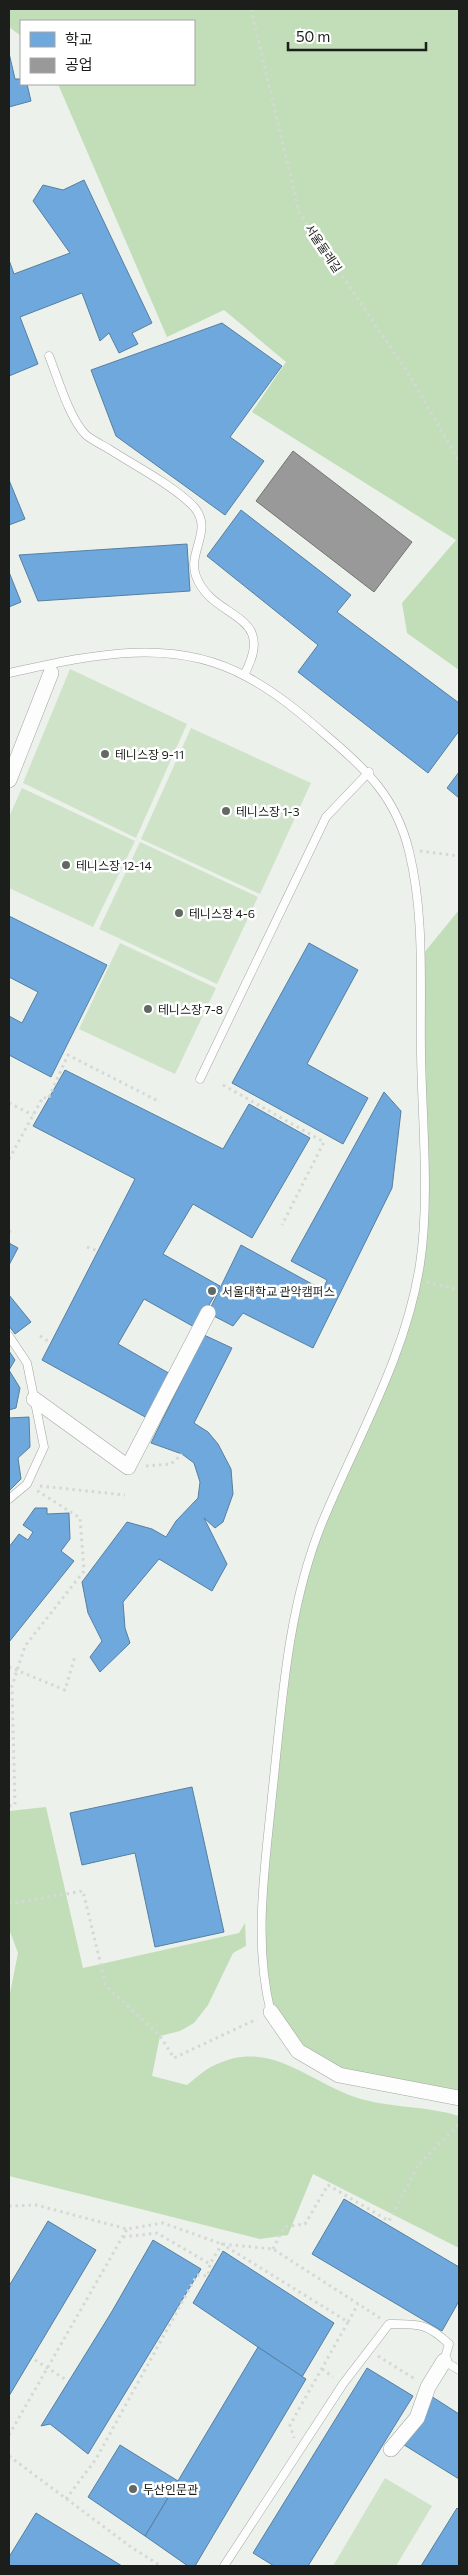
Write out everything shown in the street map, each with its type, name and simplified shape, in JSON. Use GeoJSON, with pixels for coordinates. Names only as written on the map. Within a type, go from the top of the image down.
{"type":"FeatureCollection","features":[{"type":"Feature","properties":{"kind":"street"},"geometry":{"type":"LineString","coordinates":[[9,780],[51,673]]}},
{"type":"Feature","properties":{"kind":"street"},"geometry":{"type":"LineString","coordinates":[[34,1399],[128,1467],[208,1313]]}},
{"type":"Feature","properties":{"kind":"street"},"geometry":{"type":"LineString","coordinates":[[391,2449],[417,2418],[428,2387],[444,2360]]}},
{"type":"Feature","properties":{"kind":"lane"},"geometry":{"type":"LineString","coordinates":[[49,356],[73,415],[86,434],[180,495],[194,508],[202,523],[202,535],[196,555],[195,574],[202,589],[251,629],[256,642],[251,662],[244,675]]}},
{"type":"Feature","properties":{"kind":"lane"},"geometry":{"type":"LineString","coordinates":[[9,673],[85,656],[146,651],[192,656],[244,675],[288,703],[369,772],[395,811],[409,849],[417,894],[424,1207],[420,1261],[398,1349],[320,1526],[302,1580],[291,1630],[284,1682],[261,1906],[262,1966],[270,2012],[298,2052],[339,2075],[459,2098]]}},
{"type":"Feature","properties":{"kind":"lane"},"geometry":{"type":"LineString","coordinates":[[200,1079],[326,817],[369,772]]}},
{"type":"Feature","properties":{"kind":"lane"},"geometry":{"type":"LineString","coordinates":[[9,1336],[27,1363],[44,1447],[27,1484],[9,1499]]}},
{"type":"Feature","properties":{"kind":"lane"},"geometry":{"type":"LineString","coordinates":[[224,2566],[343,2384],[389,2324],[419,2324],[437,2333],[449,2344],[444,2360],[459,2370]]}},
{"type":"Feature","properties":{"kind":"path","name":"서울둘레길"},"geometry":{"type":"LineString","coordinates":[[251,9],[299,212],[410,376],[459,461]]}},
{"type":"Feature","properties":{"kind":"path"},"geometry":{"type":"LineString","coordinates":[[409,849],[459,856]]}},
{"type":"Feature","properties":{"kind":"path"},"geometry":{"type":"LineString","coordinates":[[9,1159],[43,1098],[48,1099],[68,1055],[160,1102]]}},
{"type":"Feature","properties":{"kind":"path"},"geometry":{"type":"LineString","coordinates":[[223,1085],[324,1142],[282,1225]]}},
{"type":"Feature","properties":{"kind":"path"},"geometry":{"type":"LineString","coordinates":[[9,1103],[33,1115]]}},
{"type":"Feature","properties":{"kind":"path"},"geometry":{"type":"LineString","coordinates":[[87,1247],[98,1251]]}},
{"type":"Feature","properties":{"kind":"path"},"geometry":{"type":"LineString","coordinates":[[417,1279],[459,1290]]}},
{"type":"Feature","properties":{"kind":"path"},"geometry":{"type":"LineString","coordinates":[[40,1336],[51,1343]]}},
{"type":"Feature","properties":{"kind":"path"},"geometry":{"type":"LineString","coordinates":[[128,1467],[170,1464],[182,1454]]}},
{"type":"Feature","properties":{"kind":"path"},"geometry":{"type":"LineString","coordinates":[[27,1484],[125,1495]]}},
{"type":"Feature","properties":{"kind":"path"},"geometry":{"type":"LineString","coordinates":[[9,1806],[15,1805],[12,1686],[17,1670],[25,1646],[84,1571],[80,1518],[27,1484]]}},
{"type":"Feature","properties":{"kind":"path"},"geometry":{"type":"LineString","coordinates":[[9,1667],[65,1690],[75,1656]]}},
{"type":"Feature","properties":{"kind":"path"},"geometry":{"type":"LineString","coordinates":[[9,1904],[83,1891],[106,1986],[160,2036],[174,2058],[270,2012]]}},
{"type":"Feature","properties":{"kind":"path"},"geometry":{"type":"LineString","coordinates":[[274,2249],[284,2227],[305,2224],[328,2185],[389,2221],[418,2165],[459,2124]]}},
{"type":"Feature","properties":{"kind":"path"},"geometry":{"type":"LineString","coordinates":[[9,2206],[36,2205],[127,2229],[163,2223],[222,2244],[348,2322]]}},
{"type":"Feature","properties":{"kind":"path"},"geometry":{"type":"LineString","coordinates":[[9,2435],[127,2229]]}},
{"type":"Feature","properties":{"kind":"path"},"geometry":{"type":"LineString","coordinates":[[123,2237],[157,2233],[210,2264]]}},
{"type":"Feature","properties":{"kind":"path"},"geometry":{"type":"LineString","coordinates":[[222,2244],[274,2249],[389,2324]]}},
{"type":"Feature","properties":{"kind":"path"},"geometry":{"type":"LineString","coordinates":[[66,2498],[96,2459],[197,2274],[208,2276],[210,2264],[222,2244]]}},
{"type":"Feature","properties":{"kind":"path"},"geometry":{"type":"LineString","coordinates":[[290,2425],[358,2304]]}},
{"type":"Feature","properties":{"kind":"path"},"geometry":{"type":"LineString","coordinates":[[369,2350],[428,2387]]}},
{"type":"Feature","properties":{"kind":"path"},"geometry":{"type":"LineString","coordinates":[[35,2360],[68,2381]]}},
{"type":"Feature","properties":{"kind":"path"},"geometry":{"type":"LineString","coordinates":[[9,2456],[130,2547],[161,2566]]}},
{"type":"Feature","properties":{"kind":"green space"},"geometry":{"type":"Polygon","coordinates":[[[9,9],[459,9],[459,670],[407,633],[402,603],[456,540],[252,412],[286,362],[224,310],[167,337],[58,85],[195,85],[195,20],[20,20],[20,35],[9,27],[9,9]]]}},
{"type":"Feature","properties":{"kind":"green space","name":"테니스장 9-11"},"geometry":{"type":"Polygon","coordinates":[[[70,669],[187,724],[136,838],[23,783],[70,669]]]}},
{"type":"Feature","properties":{"kind":"green space","name":"테니스장 1-3"},"geometry":{"type":"Polygon","coordinates":[[[191,728],[311,783],[260,894],[141,839],[191,728]]]}},
{"type":"Feature","properties":{"kind":"green space","name":"테니스장 12-14"},"geometry":{"type":"Polygon","coordinates":[[[22,788],[135,841],[93,927],[9,888],[9,817],[22,788]]]}},
{"type":"Feature","properties":{"kind":"green space","name":"테니스장 4-6"},"geometry":{"type":"Polygon","coordinates":[[[140,842],[258,897],[217,984],[99,929],[140,842]]]}},
{"type":"Feature","properties":{"kind":"green space"},"geometry":{"type":"Polygon","coordinates":[[[459,910],[459,2098],[388,2086],[298,2051],[271,2012],[261,1906],[284,1683],[302,1580],[398,1349],[412,1304],[424,1207],[419,959],[459,910]]]}},
{"type":"Feature","properties":{"kind":"green space","name":"테니스장 7-8"},"geometry":{"type":"Polygon","coordinates":[[[120,943],[216,988],[175,1074],[79,1029],[120,943]]]}},
{"type":"Feature","properties":{"kind":"green space"},"geometry":{"type":"Polygon","coordinates":[[[46,1807],[83,1968],[239,1933],[245,1923],[246,1946],[233,1953],[208,2005],[194,2023],[180,2031],[160,2036],[152,2076],[187,2085],[204,2071],[215,2065],[235,2058],[254,2057],[290,2066],[361,2099],[435,2110],[459,2116],[459,2248],[313,2174],[288,2235],[260,2239],[9,2176],[9,1998],[18,1953],[9,1929],[9,1811],[46,1807]]]}},
{"type":"Feature","properties":{"kind":"green space"},"geometry":{"type":"Polygon","coordinates":[[[385,2478],[432,2506],[396,2566],[333,2566],[385,2478]]]}},
{"type":"Feature","properties":{"kind":"building: 학교"},"geometry":{"type":"Polygon","coordinates":[[[9,53],[15,79],[20,79],[20,85],[27,85],[31,101],[9,107],[9,53]]]}},
{"type":"Feature","properties":{"kind":"building: 학교"},"geometry":{"type":"Polygon","coordinates":[[[84,180],[152,323],[132,333],[138,344],[119,353],[109,333],[100,341],[82,293],[20,317],[38,364],[9,376],[9,260],[14,274],[70,253],[33,201],[43,185],[63,190],[84,180]]]}},
{"type":"Feature","properties":{"kind":"building: 학교"},"geometry":{"type":"Polygon","coordinates":[[[222,323],[282,366],[230,437],[264,461],[225,515],[116,436],[91,370],[222,323]]]}},
{"type":"Feature","properties":{"kind":"building: 학교"},"geometry":{"type":"Polygon","coordinates":[[[9,480],[25,519],[9,525],[9,480]]]}},
{"type":"Feature","properties":{"kind":"building: 학교"},"geometry":{"type":"Polygon","coordinates":[[[241,510],[351,595],[337,612],[459,703],[459,731],[428,773],[298,672],[318,645],[207,556],[241,510]]]}},
{"type":"Feature","properties":{"kind":"building: 학교"},"geometry":{"type":"Polygon","coordinates":[[[187,544],[190,591],[38,601],[19,555],[187,544]]]}},
{"type":"Feature","properties":{"kind":"building: 학교"},"geometry":{"type":"Polygon","coordinates":[[[9,572],[21,602],[9,607],[9,572]]]}},
{"type":"Feature","properties":{"kind":"building: 학교"},"geometry":{"type":"Polygon","coordinates":[[[459,772],[459,798],[447,788],[459,772]]]}},
{"type":"Feature","properties":{"kind":"building: 학교"},"geometry":{"type":"Polygon","coordinates":[[[9,916],[107,965],[51,1077],[9,1055],[9,1016],[22,1023],[38,992],[9,977],[9,916]]]}},
{"type":"Feature","properties":{"kind":"building: 학교"},"geometry":{"type":"Polygon","coordinates":[[[309,943],[358,970],[307,1064],[368,1098],[343,1144],[232,1083],[309,943]]]}},
{"type":"Feature","properties":{"kind":"building: 학교"},"geometry":{"type":"Polygon","coordinates":[[[65,1070],[223,1149],[249,1104],[310,1138],[252,1238],[193,1204],[163,1254],[220,1286],[196,1328],[144,1299],[118,1344],[172,1375],[147,1418],[42,1360],[135,1179],[33,1126],[65,1070]]]}},
{"type":"Feature","properties":{"kind":"building: 학교"},"geometry":{"type":"Polygon","coordinates":[[[384,1092],[401,1111],[392,1188],[313,1348],[243,1313],[233,1326],[208,1313],[241,1245],[323,1290],[327,1280],[291,1261],[384,1092]]]}},
{"type":"Feature","properties":{"kind":"building: 학교"},"geometry":{"type":"Polygon","coordinates":[[[9,1243],[18,1248],[9,1265],[9,1243]]]}},
{"type":"Feature","properties":{"kind":"building: 학교"},"geometry":{"type":"Polygon","coordinates":[[[9,1295],[31,1322],[15,1334],[9,1326],[9,1295]]]}},
{"type":"Feature","properties":{"kind":"building: 학교"},"geometry":{"type":"Polygon","coordinates":[[[204,1335],[232,1348],[194,1423],[208,1432],[218,1444],[231,1469],[233,1494],[223,1522],[215,1528],[204,1518],[227,1564],[212,1591],[159,1559],[123,1602],[125,1628],[130,1643],[100,1672],[90,1657],[102,1641],[88,1613],[82,1582],[127,1522],[152,1529],[166,1537],[176,1521],[198,1498],[200,1482],[194,1463],[182,1454],[151,1443],[204,1335]]]}},
{"type":"Feature","properties":{"kind":"building: 학교"},"geometry":{"type":"Polygon","coordinates":[[[9,1351],[15,1360],[9,1370],[9,1351]]]}},
{"type":"Feature","properties":{"kind":"building: 학교"},"geometry":{"type":"Polygon","coordinates":[[[9,1370],[20,1388],[16,1408],[9,1410],[9,1370]]]}},
{"type":"Feature","properties":{"kind":"building: 학교"},"geometry":{"type":"Polygon","coordinates":[[[29,1417],[30,1447],[18,1458],[21,1479],[9,1491],[9,1418],[29,1417]]]}},
{"type":"Feature","properties":{"kind":"building: 학교"},"geometry":{"type":"Polygon","coordinates":[[[35,1508],[47,1508],[47,1514],[69,1513],[70,1539],[61,1551],[74,1561],[9,1642],[9,1547],[19,1534],[28,1540],[33,1532],[23,1525],[35,1508]]]}},
{"type":"Feature","properties":{"kind":"building: 학교"},"geometry":{"type":"Polygon","coordinates":[[[192,1787],[224,1932],[155,1947],[135,1853],[82,1865],[70,1813],[192,1787]]]}},
{"type":"Feature","properties":{"kind":"building: 학교"},"geometry":{"type":"Polygon","coordinates":[[[344,2199],[459,2267],[459,2301],[442,2331],[312,2254],[344,2199]]]}},
{"type":"Feature","properties":{"kind":"building: 학교"},"geometry":{"type":"Polygon","coordinates":[[[48,2221],[96,2250],[9,2396],[9,2286],[48,2221]]]}},
{"type":"Feature","properties":{"kind":"building: 학교"},"geometry":{"type":"Polygon","coordinates":[[[153,2240],[201,2269],[88,2454],[50,2424],[41,2426],[111,2313],[153,2240]]]}},
{"type":"Feature","properties":{"kind":"building: 학교"},"geometry":{"type":"Polygon","coordinates":[[[223,2251],[334,2323],[302,2377],[193,2303],[223,2251]]]}},
{"type":"Feature","properties":{"kind":"building: 학교"},"geometry":{"type":"Polygon","coordinates":[[[258,2347],[306,2379],[195,2566],[188,2566],[145,2536],[258,2347]]]}},
{"type":"Feature","properties":{"kind":"building: 학교"},"geometry":{"type":"Polygon","coordinates":[[[367,2368],[413,2396],[308,2566],[274,2566],[253,2553],[367,2368]]]}},
{"type":"Feature","properties":{"kind":"building: 학교"},"geometry":{"type":"Polygon","coordinates":[[[431,2396],[459,2414],[459,2479],[401,2443],[431,2396]]]}},
{"type":"Feature","properties":{"kind":"building: 학교","name":"두산인문관"},"geometry":{"type":"Polygon","coordinates":[[[120,2445],[178,2481],[145,2536],[88,2497],[120,2445]]]}},
{"type":"Feature","properties":{"kind":"building: 학교"},"geometry":{"type":"Polygon","coordinates":[[[457,2508],[459,2510],[459,2566],[421,2566],[457,2508]]]}},
{"type":"Feature","properties":{"kind":"building: 학교"},"geometry":{"type":"Polygon","coordinates":[[[36,2513],[122,2566],[9,2566],[9,2557],[36,2513]]]}},
{"type":"Feature","properties":{"kind":"building: 공업"},"geometry":{"type":"Polygon","coordinates":[[[293,451],[412,542],[374,592],[256,501],[293,451]]]}},
{"type":"Feature","properties":{"kind":"place","name":"테니스장 9-11"},"geometry":{"type":"Point","coordinates":[105,754]}},
{"type":"Feature","properties":{"kind":"place","name":"테니스장 1-3"},"geometry":{"type":"Point","coordinates":[226,811]}},
{"type":"Feature","properties":{"kind":"place","name":"테니스장 12-14"},"geometry":{"type":"Point","coordinates":[66,865]}},
{"type":"Feature","properties":{"kind":"place","name":"테니스장 4-6"},"geometry":{"type":"Point","coordinates":[179,913]}},
{"type":"Feature","properties":{"kind":"place","name":"테니스장 7-8"},"geometry":{"type":"Point","coordinates":[148,1009]}},
{"type":"Feature","properties":{"kind":"place","name":"서울대학교 관악캠퍼스"},"geometry":{"type":"Point","coordinates":[212,1291]}},
{"type":"Feature","properties":{"kind":"place","name":"두산인문관"},"geometry":{"type":"Point","coordinates":[133,2489]}}]}
